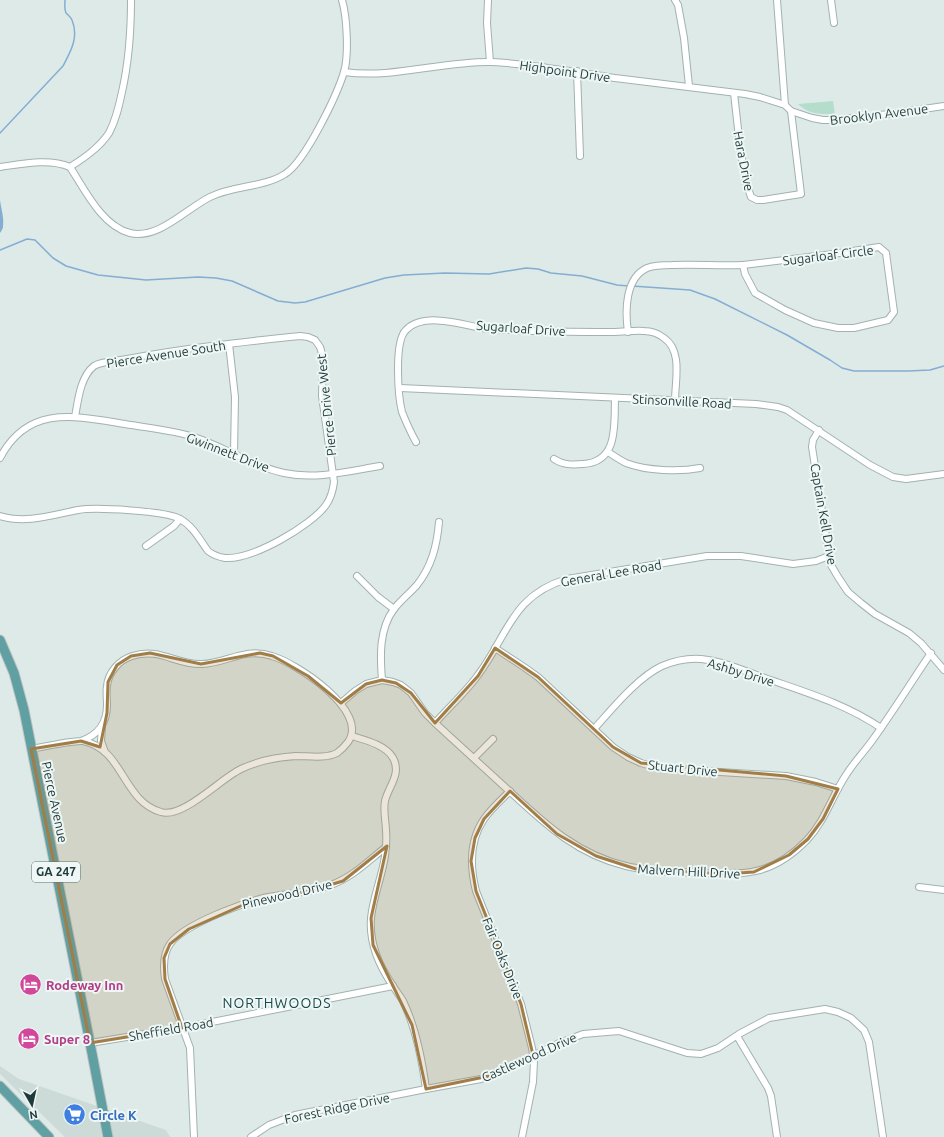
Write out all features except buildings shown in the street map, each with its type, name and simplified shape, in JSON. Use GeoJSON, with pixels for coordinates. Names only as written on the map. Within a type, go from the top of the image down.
{"type":"FeatureCollection","features":[{"type":"Feature","properties":{"kind":"main road","name":"Pierce Avenue"},"geometry":{"type":"LineString","coordinates":[[0,640],[3,656],[19,690],[108,1137]]}},
{"type":"Feature","properties":{"kind":"main road"},"geometry":{"type":"LineString","coordinates":[[0,1086],[49,1137]]}},
{"type":"Feature","properties":{"kind":"street"},"geometry":{"type":"LineString","coordinates":[[70,167],[98,146],[109,133],[115,119],[129,55],[131,0]]}},
{"type":"Feature","properties":{"kind":"street"},"geometry":{"type":"LineString","coordinates":[[0,167],[42,162],[54,162],[70,167],[104,218],[112,225],[131,233],[146,234],[153,232],[212,196],[230,190],[261,184],[286,174],[295,166],[309,146],[344,72],[346,61],[346,30],[342,0]]}},
{"type":"Feature","properties":{"kind":"street"},"geometry":{"type":"LineString","coordinates":[[488,0],[487,23],[490,62]]}},
{"type":"Feature","properties":{"kind":"street"},"geometry":{"type":"LineString","coordinates":[[675,0],[684,38],[689,86]]}},
{"type":"Feature","properties":{"kind":"street"},"geometry":{"type":"LineString","coordinates":[[777,0],[785,105],[791,111]]}},
{"type":"Feature","properties":{"kind":"street"},"geometry":{"type":"LineString","coordinates":[[831,0],[834,23]]}},
{"type":"Feature","properties":{"kind":"street","name":"Highpoint Drive"},"geometry":{"type":"LineString","coordinates":[[344,72],[364,75],[490,62],[577,71],[614,78],[689,86],[760,97],[785,105]]}},
{"type":"Feature","properties":{"kind":"street"},"geometry":{"type":"LineString","coordinates":[[577,71],[580,156]]}},
{"type":"Feature","properties":{"kind":"street","name":"Hara Drive"},"geometry":{"type":"LineString","coordinates":[[734,93],[740,147],[746,182],[751,197],[757,200],[801,194],[791,111]]}},
{"type":"Feature","properties":{"kind":"street","name":"Brooklyn Avenue"},"geometry":{"type":"LineString","coordinates":[[791,111],[812,118],[835,120],[944,106]]}},
{"type":"Feature","properties":{"kind":"street","name":"Sugarloaf Circle"},"geometry":{"type":"LineString","coordinates":[[628,332],[627,317],[630,287],[638,275],[647,268],[678,265],[743,265],[879,247],[886,253],[894,312],[888,320],[854,328],[838,328],[814,323],[785,310],[755,293],[745,274],[743,265]]}},
{"type":"Feature","properties":{"kind":"street","name":"Sugarloaf Drive"},"geometry":{"type":"LineString","coordinates":[[416,442],[403,412],[400,401],[398,356],[401,336],[405,330],[412,325],[420,323],[447,321],[482,328],[515,330],[628,332],[640,330],[652,332],[668,341],[675,355],[675,400]]}},
{"type":"Feature","properties":{"kind":"street","name":"Pierce Avenue South"},"geometry":{"type":"LineString","coordinates":[[75,417],[85,379],[97,365],[135,357],[229,344],[300,336],[313,340]]}},
{"type":"Feature","properties":{"kind":"street","name":"Pierce Drive West"},"geometry":{"type":"LineString","coordinates":[[180,519],[189,526],[208,551],[212,554],[225,558],[242,555],[286,537],[299,530],[315,517],[326,505],[332,494],[334,482],[322,396],[324,357],[320,347],[313,340]]}},
{"type":"Feature","properties":{"kind":"street"},"geometry":{"type":"LineString","coordinates":[[229,344],[235,397],[234,453]]}},
{"type":"Feature","properties":{"kind":"street","name":"Stinsonville Road"},"geometry":{"type":"LineString","coordinates":[[400,388],[756,404],[778,407],[787,410],[870,465],[893,478],[906,479],[944,474]]}},
{"type":"Feature","properties":{"kind":"street"},"geometry":{"type":"LineString","coordinates":[[554,458],[560,463],[589,464],[608,452],[612,443],[614,432],[615,398]]}},
{"type":"Feature","properties":{"kind":"street"},"geometry":{"type":"LineString","coordinates":[[0,458],[6,445],[21,430],[32,424],[52,418],[75,417]]}},
{"type":"Feature","properties":{"kind":"street","name":"Gwinnett Drive"},"geometry":{"type":"LineString","coordinates":[[75,417],[195,437],[254,463],[285,473],[315,476],[380,466]]}},
{"type":"Feature","properties":{"kind":"street","name":"Captain Kell Drive"},"geometry":{"type":"LineString","coordinates":[[819,430],[812,440],[812,447],[831,565],[838,577],[853,596],[875,614],[909,634],[931,653],[944,670]]}},
{"type":"Feature","properties":{"kind":"street"},"geometry":{"type":"LineString","coordinates":[[608,452],[626,463],[638,466],[688,470],[700,468]]}},
{"type":"Feature","properties":{"kind":"street"},"geometry":{"type":"LineString","coordinates":[[0,516],[14,520],[25,520],[81,509],[106,508],[165,514],[180,519],[174,526],[146,546]]}},
{"type":"Feature","properties":{"kind":"street"},"geometry":{"type":"LineString","coordinates":[[341,704],[362,686],[382,680],[381,642],[386,624],[394,609],[417,585],[428,567],[436,548],[439,522]]}},
{"type":"Feature","properties":{"kind":"street","name":"General Lee Road"},"geometry":{"type":"LineString","coordinates":[[435,723],[478,676],[510,621],[524,603],[548,586],[567,579],[707,556],[741,556],[793,564],[816,561],[829,556]]}},
{"type":"Feature","properties":{"kind":"street"},"geometry":{"type":"LineString","coordinates":[[356,576],[378,597],[394,609]]}},
{"type":"Feature","properties":{"kind":"street","name":"Stuart Drive"},"geometry":{"type":"LineString","coordinates":[[495,648],[538,677],[621,753],[646,765],[688,770],[786,776],[816,782],[838,789]]}},
{"type":"Feature","properties":{"kind":"street"},"geometry":{"type":"LineString","coordinates":[[31,749],[81,741],[97,733],[102,726],[107,713],[107,686],[113,671],[126,658],[142,654],[162,654],[183,662],[201,664],[251,652],[273,656],[308,676],[330,693],[341,704],[349,716],[352,725],[352,736],[341,750],[332,754],[278,758],[261,762],[242,769],[185,808],[166,814],[155,810],[138,799],[114,760],[105,752],[97,746],[81,741]]}},
{"type":"Feature","properties":{"kind":"street","name":"Malvern Hill Drive"},"geometry":{"type":"LineString","coordinates":[[382,680],[396,683],[411,693],[425,713],[435,723],[557,834],[572,844],[596,856],[636,868],[731,874],[749,873],[762,870],[782,860],[808,839],[823,819],[846,774],[881,728],[931,653]]}},
{"type":"Feature","properties":{"kind":"street","name":"Ashby Drive"},"geometry":{"type":"LineString","coordinates":[[594,729],[631,690],[648,675],[662,666],[700,659],[722,663],[825,699],[866,718],[881,728]]}},
{"type":"Feature","properties":{"kind":"street"},"geometry":{"type":"LineString","coordinates":[[102,726],[101,741],[105,752]]}},
{"type":"Feature","properties":{"kind":"street"},"geometry":{"type":"LineString","coordinates":[[352,736],[375,744],[386,750],[394,760],[396,770],[395,775],[385,800],[386,847],[372,913],[371,931],[378,959],[402,1000],[412,1024],[422,1064],[426,1088]]}},
{"type":"Feature","properties":{"kind":"street"},"geometry":{"type":"LineString","coordinates":[[474,758],[493,739]]}},
{"type":"Feature","properties":{"kind":"street","name":"Fair Oaks Drive"},"geometry":{"type":"LineString","coordinates":[[510,792],[484,819],[475,838],[472,861],[473,880],[476,891],[521,1004],[528,1027],[534,1061],[531,1093],[524,1120],[522,1137]]}},
{"type":"Feature","properties":{"kind":"street","name":"Pinewood Drive"},"geometry":{"type":"LineString","coordinates":[[194,1137],[190,1048],[165,978],[163,968],[164,958],[170,944],[189,929],[215,915],[252,901],[287,893],[310,891],[343,881],[386,847]]}},
{"type":"Feature","properties":{"kind":"street"},"geometry":{"type":"LineString","coordinates":[[919,887],[944,890]]}},
{"type":"Feature","properties":{"kind":"street","name":"Sheffield Road"},"geometry":{"type":"LineString","coordinates":[[90,1043],[182,1028],[393,986]]}},
{"type":"Feature","properties":{"kind":"street","name":"Castlewood Drive"},"geometry":{"type":"LineString","coordinates":[[426,1088],[481,1080],[579,1035],[619,1031],[687,1053],[701,1054],[718,1048],[769,1018],[824,1009],[838,1012],[851,1018],[864,1030],[869,1042],[883,1137]]}},
{"type":"Feature","properties":{"kind":"street"},"geometry":{"type":"LineString","coordinates":[[737,1036],[768,1088],[777,1137]]}},
{"type":"Feature","properties":{"kind":"street","name":"Forest Ridge Drive"},"geometry":{"type":"LineString","coordinates":[[251,1137],[269,1125],[295,1115],[426,1088]]}},
{"type":"Feature","properties":{"kind":"highlighted area"},"geometry":{"type":"Polygon","coordinates":[[[495,648],[538,677],[613,747],[641,763],[786,776],[838,789],[823,819],[808,839],[789,855],[754,872],[725,874],[636,869],[596,856],[557,834],[510,791],[484,819],[475,838],[471,861],[476,891],[521,1004],[533,1055],[494,1075],[426,1089],[412,1025],[373,945],[371,918],[387,846],[343,881],[310,891],[252,901],[189,929],[170,944],[164,958],[165,979],[182,1028],[90,1043],[31,749],[81,741],[100,747],[107,713],[108,682],[117,665],[131,656],[150,653],[201,664],[260,653],[273,656],[308,676],[341,703],[366,684],[382,680],[396,683],[411,693],[435,723],[478,676],[495,648]]]}},
{"type":"Feature","properties":{"kind":"shaded area"},"geometry":{"type":"Polygon","coordinates":[[[0,1066],[19,1079],[166,1130],[170,1137],[65,1137],[0,1074],[0,1066]]]}},
{"type":"Feature","properties":{"kind":"green space"},"geometry":{"type":"Polygon","coordinates":[[[833,101],[835,114],[819,114],[811,112],[802,108],[798,104],[833,101]]]}},
{"type":"Feature","properties":{"kind":"water"},"geometry":{"type":"Polygon","coordinates":[[[0,200],[3,226],[0,233],[0,200]]]}},
{"type":"Feature","properties":{"kind":"waterway"},"geometry":{"type":"LineString","coordinates":[[0,133],[63,66],[69,55],[75,32],[72,19],[65,11],[65,0]]}},
{"type":"Feature","properties":{"kind":"waterway"},"geometry":{"type":"LineString","coordinates":[[0,250],[27,239],[35,240],[53,258],[66,266],[98,275],[146,280],[198,277],[216,278],[232,281],[278,301],[295,303],[305,302],[385,278],[404,275],[445,273],[489,274],[526,268],[538,269],[551,273],[582,276],[617,285],[629,286]]}},
{"type":"Feature","properties":{"kind":"waterway"},"geometry":{"type":"LineString","coordinates":[[632,286],[690,290],[715,299],[787,335],[842,368],[854,371],[908,371],[930,370],[944,366]]}},
{"type":"Feature","properties":{"kind":"place","name":"Rodeway Inn"},"geometry":{"type":"Point","coordinates":[31,985]}},
{"type":"Feature","properties":{"kind":"place","name":"Super 8"},"geometry":{"type":"Point","coordinates":[29,1039]}},
{"type":"Feature","properties":{"kind":"place","name":"Circle K"},"geometry":{"type":"Point","coordinates":[74,1115]}},
{"type":"Feature","properties":{"kind":"district","name":"NORTHWOODS"},"geometry":{"type":"Point","coordinates":[277,1003]}}]}
